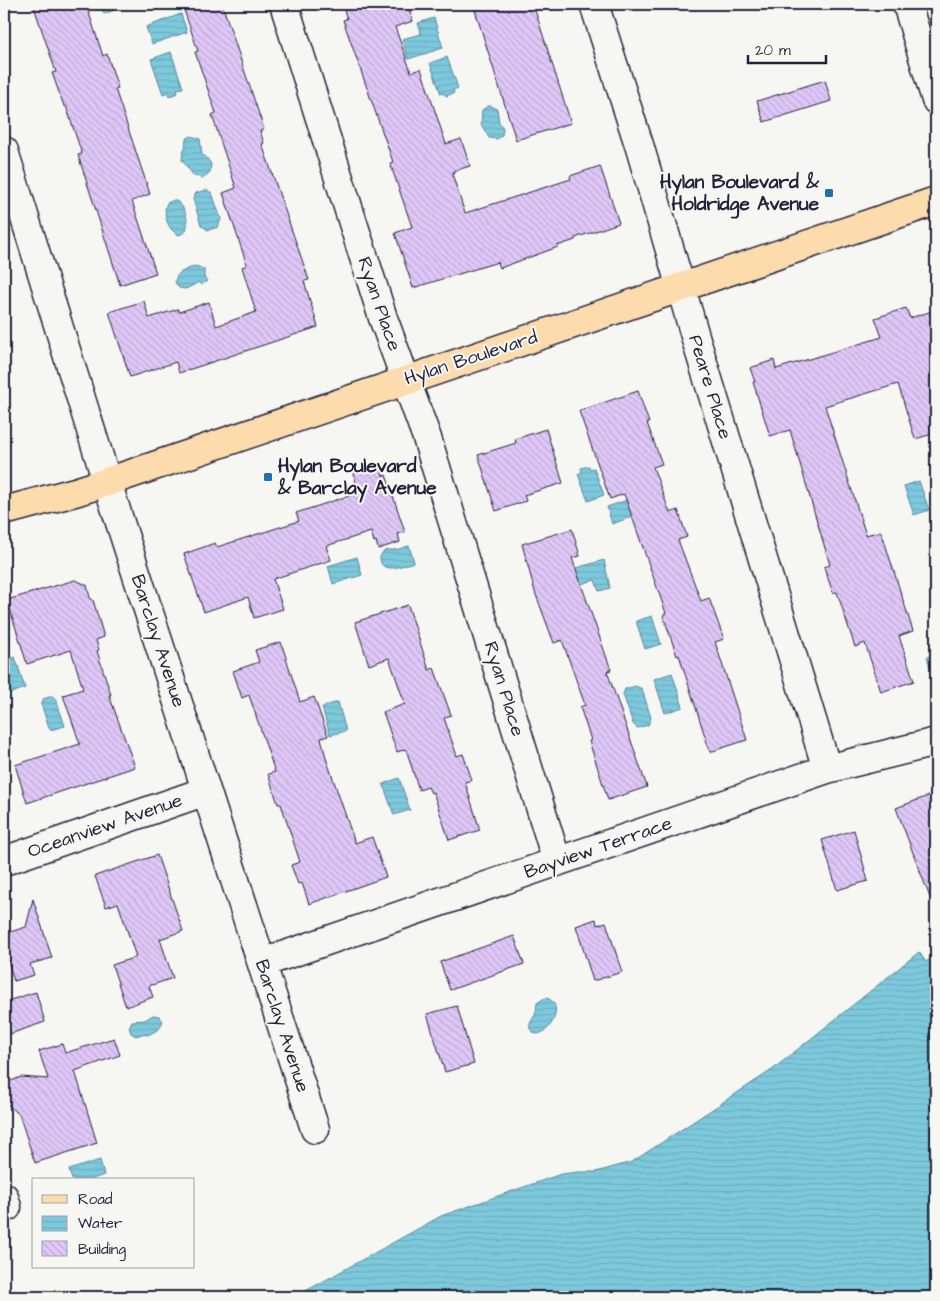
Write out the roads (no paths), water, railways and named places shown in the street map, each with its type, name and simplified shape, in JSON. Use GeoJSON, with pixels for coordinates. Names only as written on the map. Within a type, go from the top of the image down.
{"type":"FeatureCollection","features":[{"type":"Feature","properties":{"kind":"main road","name":"Hylan Boulevard"},"geometry":{"type":"LineString","coordinates":[[4,511],[107,482],[936,201]]}},
{"type":"Feature","properties":{"kind":"street","name":"Ryan Place"},"geometry":{"type":"LineString","coordinates":[[284,4],[383,318],[427,438],[558,862]]}},
{"type":"Feature","properties":{"kind":"street","name":"Peare Place"},"geometry":{"type":"LineString","coordinates":[[594,4],[640,148],[827,769]]}},
{"type":"Feature","properties":{"kind":"street"},"geometry":{"type":"LineString","coordinates":[[907,4],[936,100]]}},
{"type":"Feature","properties":{"kind":"street","name":"Barclay Avenue"},"geometry":{"type":"LineString","coordinates":[[4,151],[107,482],[315,1129]]}},
{"type":"Feature","properties":{"kind":"street","name":"Bayview Terrace"},"geometry":{"type":"LineString","coordinates":[[262,963],[827,769],[936,742]]}},
{"type":"Feature","properties":{"kind":"street","name":"Oceanview Avenue"},"geometry":{"type":"LineString","coordinates":[[4,862],[206,791]]}},
{"type":"Feature","properties":{"kind":"water"},"geometry":{"type":"Polygon","coordinates":[[[97,4],[121,4],[122,7],[104,14],[102,9],[99,10],[97,4]]]}},
{"type":"Feature","properties":{"kind":"water"},"geometry":{"type":"Polygon","coordinates":[[[181,14],[187,32],[152,44],[146,27],[181,14]]]}},
{"type":"Feature","properties":{"kind":"water"},"geometry":{"type":"Polygon","coordinates":[[[434,18],[443,48],[408,59],[402,39],[421,34],[418,23],[434,18]]]}},
{"type":"Feature","properties":{"kind":"water"},"geometry":{"type":"Polygon","coordinates":[[[171,52],[183,88],[177,89],[178,93],[169,96],[168,92],[163,94],[151,59],[171,52]]]}},
{"type":"Feature","properties":{"kind":"water"},"geometry":{"type":"Polygon","coordinates":[[[447,57],[458,88],[453,90],[454,93],[446,96],[444,93],[441,94],[430,63],[447,57]]]}},
{"type":"Feature","properties":{"kind":"water"},"geometry":{"type":"Polygon","coordinates":[[[488,106],[497,109],[499,122],[503,128],[502,135],[497,139],[489,138],[481,124],[482,110],[488,106]]]}},
{"type":"Feature","properties":{"kind":"water"},"geometry":{"type":"Polygon","coordinates":[[[191,136],[200,139],[202,155],[211,164],[210,172],[203,178],[194,176],[182,160],[186,139],[191,136]]]}},
{"type":"Feature","properties":{"kind":"water"},"geometry":{"type":"Polygon","coordinates":[[[206,190],[212,193],[221,219],[218,227],[208,230],[201,225],[193,199],[196,193],[206,190]]]}},
{"type":"Feature","properties":{"kind":"water"},"geometry":{"type":"Polygon","coordinates":[[[174,200],[181,205],[187,219],[185,232],[179,235],[169,226],[165,212],[167,203],[174,200]]]}},
{"type":"Feature","properties":{"kind":"water"},"geometry":{"type":"Polygon","coordinates":[[[195,266],[204,269],[204,277],[207,281],[201,285],[199,282],[186,289],[179,288],[175,282],[177,275],[195,266]]]}},
{"type":"Feature","properties":{"kind":"water"},"geometry":{"type":"Polygon","coordinates":[[[589,466],[590,469],[594,468],[604,495],[588,501],[578,474],[582,472],[581,468],[589,466]]]}},
{"type":"Feature","properties":{"kind":"water"},"geometry":{"type":"Polygon","coordinates":[[[919,481],[929,510],[914,515],[904,486],[919,481]]]}},
{"type":"Feature","properties":{"kind":"water"},"geometry":{"type":"Polygon","coordinates":[[[642,495],[648,511],[612,524],[607,507],[642,495]]]}},
{"type":"Feature","properties":{"kind":"water"},"geometry":{"type":"Polygon","coordinates":[[[409,546],[414,562],[393,568],[388,568],[381,563],[380,557],[387,550],[397,550],[409,546]]]}},
{"type":"Feature","properties":{"kind":"water"},"geometry":{"type":"Polygon","coordinates":[[[357,557],[362,575],[333,584],[328,566],[357,557]]]}},
{"type":"Feature","properties":{"kind":"water"},"geometry":{"type":"Polygon","coordinates":[[[604,560],[610,588],[599,591],[595,580],[577,585],[573,569],[604,560]]]}},
{"type":"Feature","properties":{"kind":"water"},"geometry":{"type":"Polygon","coordinates":[[[652,616],[661,644],[645,649],[636,621],[652,616]]]}},
{"type":"Feature","properties":{"kind":"water"},"geometry":{"type":"Polygon","coordinates":[[[936,654],[936,687],[927,657],[936,654]]]}},
{"type":"Feature","properties":{"kind":"water"},"geometry":{"type":"Polygon","coordinates":[[[9,655],[11,659],[15,657],[25,688],[9,694],[4,679],[4,656],[9,655]]]}},
{"type":"Feature","properties":{"kind":"water"},"geometry":{"type":"Polygon","coordinates":[[[672,673],[683,707],[665,713],[654,679],[672,673]]]}},
{"type":"Feature","properties":{"kind":"water"},"geometry":{"type":"Polygon","coordinates":[[[636,686],[642,689],[651,718],[648,725],[637,728],[633,724],[623,694],[625,689],[636,686]]]}},
{"type":"Feature","properties":{"kind":"water"},"geometry":{"type":"Polygon","coordinates":[[[53,696],[56,699],[65,726],[50,730],[41,704],[43,699],[53,696]]]}},
{"type":"Feature","properties":{"kind":"water"},"geometry":{"type":"Polygon","coordinates":[[[338,702],[346,731],[330,735],[322,707],[338,702]]]}},
{"type":"Feature","properties":{"kind":"water"},"geometry":{"type":"Polygon","coordinates":[[[399,778],[410,810],[394,815],[383,784],[399,778]]]}},
{"type":"Feature","properties":{"kind":"water"},"geometry":{"type":"Polygon","coordinates":[[[919,952],[926,962],[936,955],[936,1297],[295,1297],[441,1216],[561,1174],[596,1172],[632,1162],[772,1070],[919,952]]]}},
{"type":"Feature","properties":{"kind":"water"},"geometry":{"type":"Polygon","coordinates":[[[547,998],[555,1006],[554,1018],[547,1029],[537,1034],[531,1030],[530,1023],[536,1014],[537,1003],[547,998]]]}},
{"type":"Feature","properties":{"kind":"water"},"geometry":{"type":"Polygon","coordinates":[[[153,1015],[159,1016],[163,1021],[159,1029],[148,1035],[136,1036],[131,1033],[129,1027],[132,1021],[145,1020],[153,1015]]]}},
{"type":"Feature","properties":{"kind":"water"},"geometry":{"type":"Polygon","coordinates":[[[100,1160],[104,1175],[96,1178],[71,1178],[69,1170],[100,1160]]]}},
{"type":"Feature","properties":{"kind":"place","name":"Hylan Boulevard & Holdridge Avenue"},"geometry":{"type":"Point","coordinates":[829,193]}},
{"type":"Feature","properties":{"kind":"place","name":"Hylan Boulevard & Barclay Avenue"},"geometry":{"type":"Point","coordinates":[268,477]}}]}
